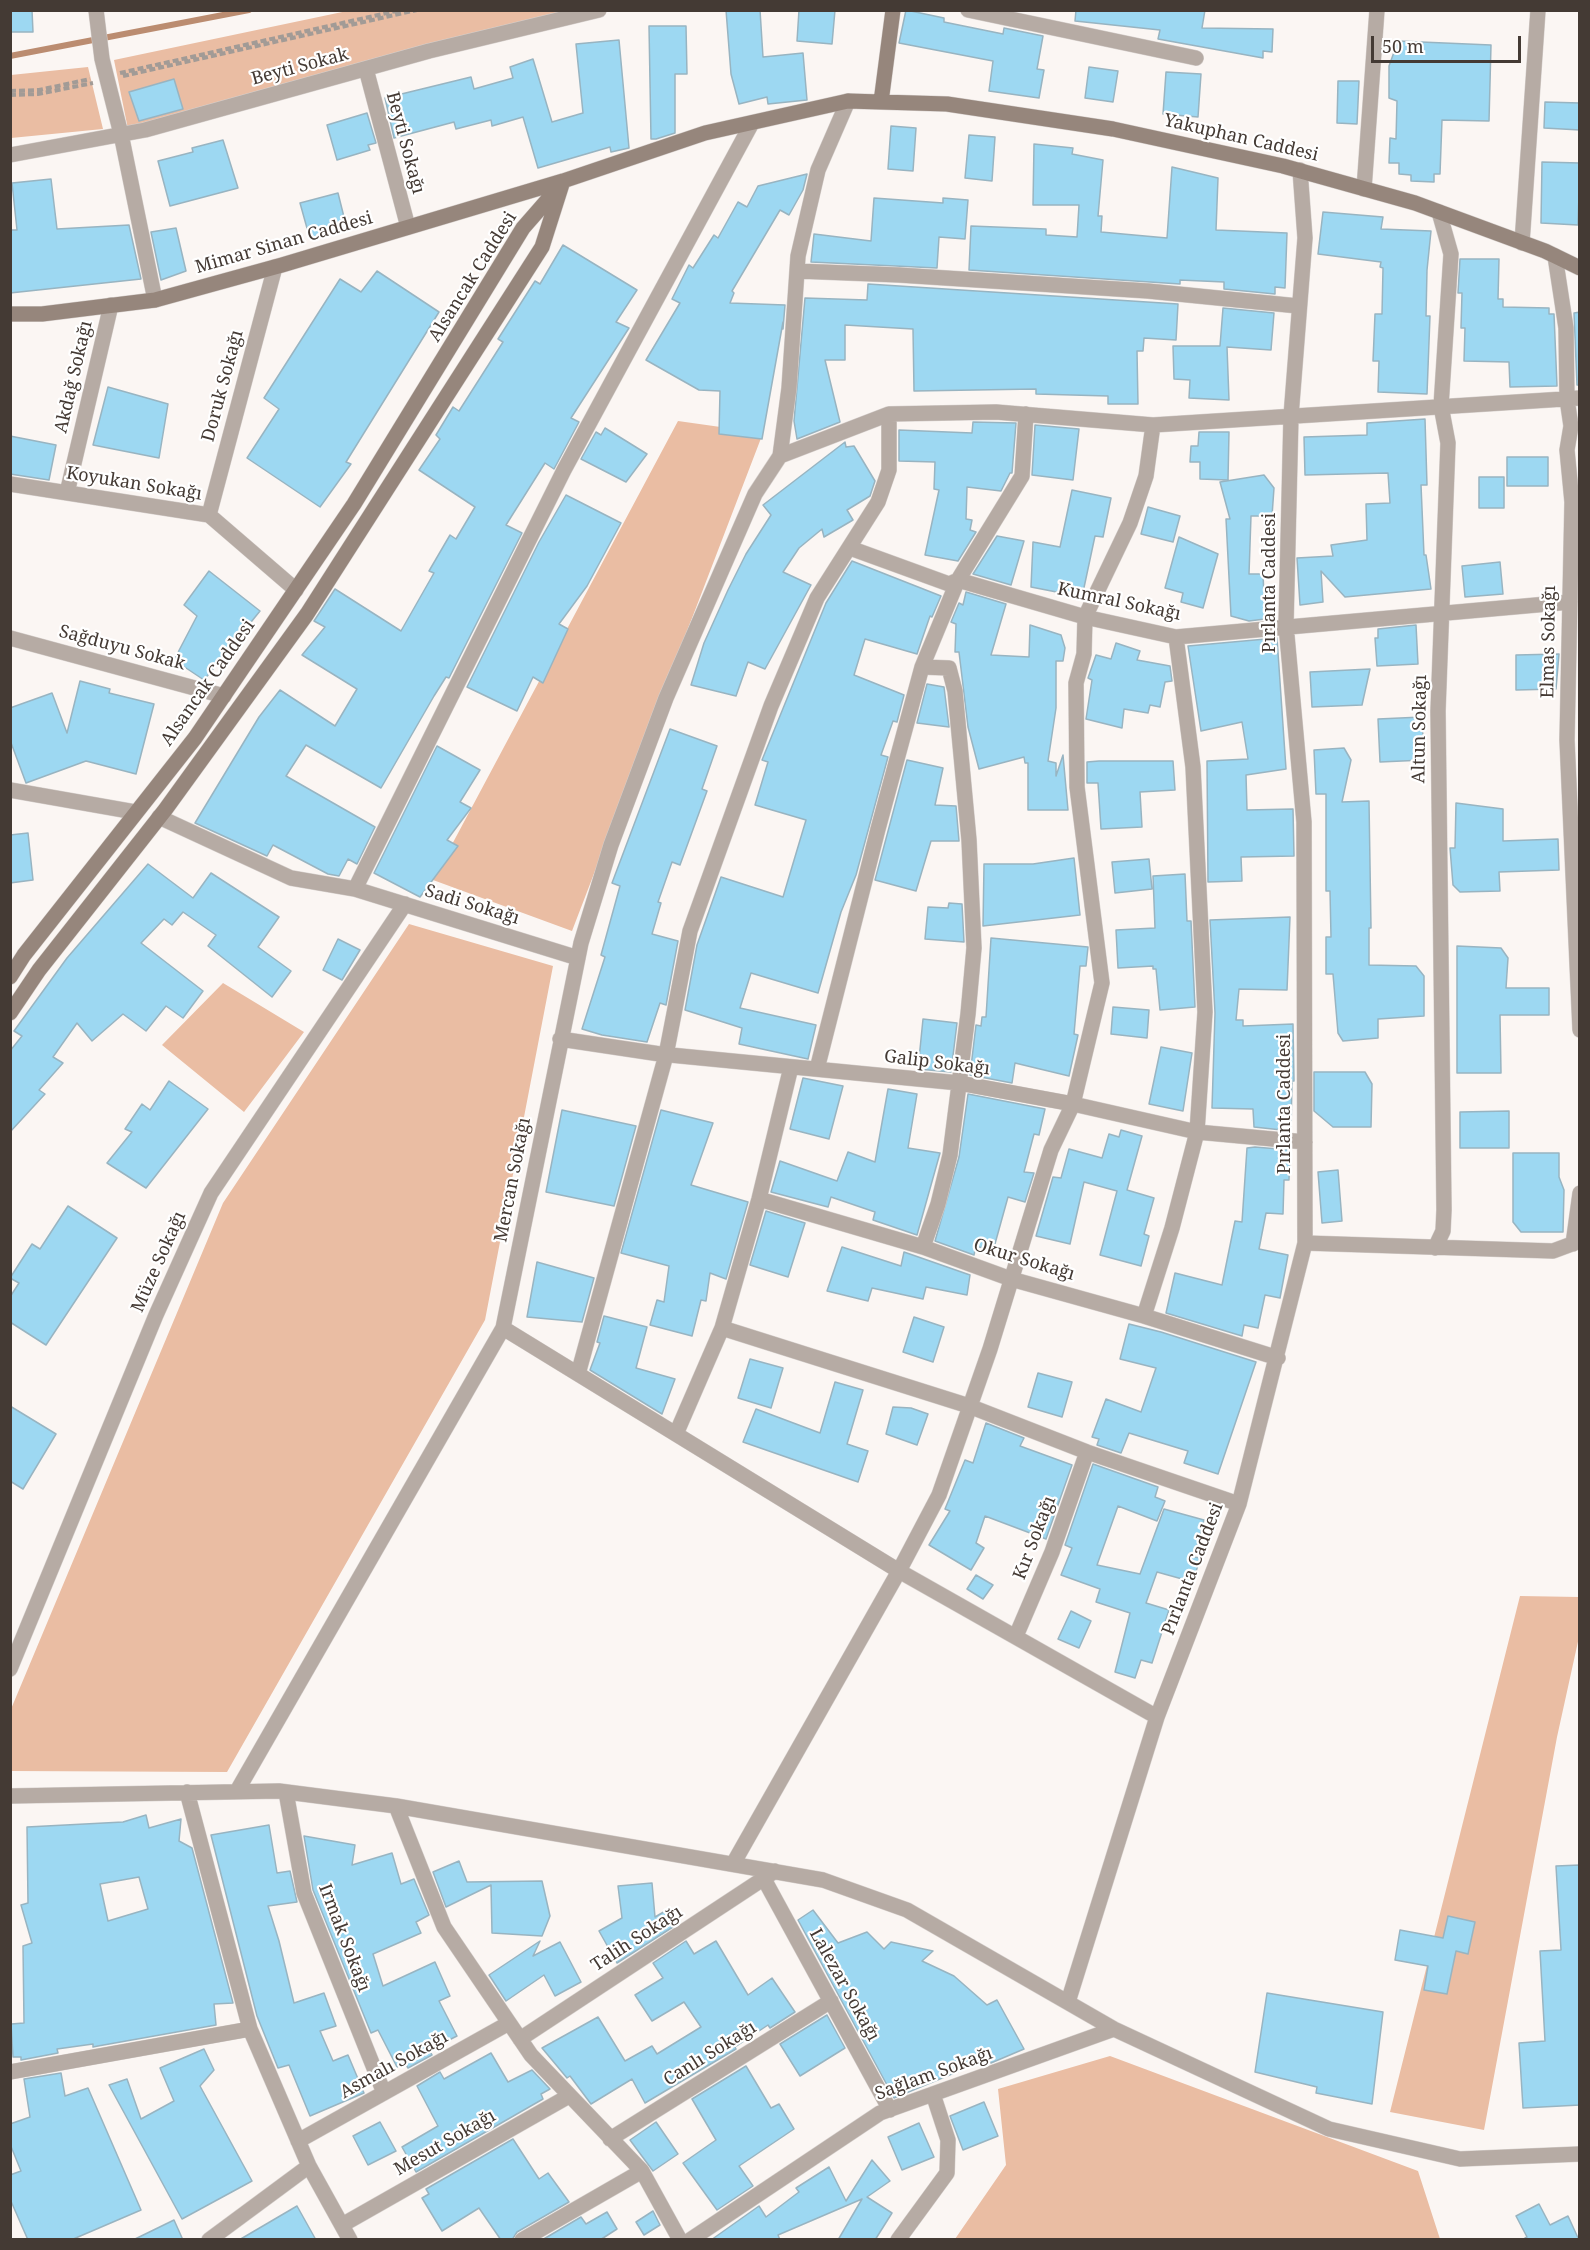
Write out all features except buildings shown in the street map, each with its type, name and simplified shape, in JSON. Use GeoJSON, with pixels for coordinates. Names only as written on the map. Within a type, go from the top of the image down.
{"type":"FeatureCollection","features":[{"type":"Feature","properties":{"kind":"street","name":"Beyti Sokak"},"geometry":{"type":"LineString","coordinates":[[10,155],[121,134],[599,10]]}},
{"type":"Feature","properties":{"kind":"street"},"geometry":{"type":"LineString","coordinates":[[881,102],[893,10]]}},
{"type":"Feature","properties":{"kind":"street"},"geometry":{"type":"LineString","coordinates":[[968,10],[1196,58]]}},
{"type":"Feature","properties":{"kind":"street"},"geometry":{"type":"LineString","coordinates":[[1364,189],[1377,10]]}},
{"type":"Feature","properties":{"kind":"street"},"geometry":{"type":"LineString","coordinates":[[1522,243],[1538,10]]}},
{"type":"Feature","properties":{"kind":"street"},"geometry":{"type":"LineString","coordinates":[[96,14],[102,59],[121,134],[155,300]]}},
{"type":"Feature","properties":{"kind":"street","name":"Beyti Sokağı"},"geometry":{"type":"LineString","coordinates":[[366,69],[408,227]]}},
{"type":"Feature","properties":{"kind":"street"},"geometry":{"type":"LineString","coordinates":[[848,101],[818,171],[797,271],[789,388],[780,456],[889,414],[996,412],[1153,425],[1573,398]]}},
{"type":"Feature","properties":{"kind":"street","name":"Yakuphan Caddesi"},"geometry":{"type":"LineString","coordinates":[[752,123],[848,101],[947,104],[1113,129],[1300,171],[1364,189],[1439,212],[1555,256],[1580,268]]}},
{"type":"Feature","properties":{"kind":"street"},"geometry":{"type":"LineString","coordinates":[[355,889],[564,470],[752,123]]}},
{"type":"Feature","properties":{"kind":"street","name":"Mimar Sinan Caddesi"},"geometry":{"type":"LineString","coordinates":[[10,314],[42,314],[155,300],[275,267],[563,181],[705,133],[752,123]]}},
{"type":"Feature","properties":{"kind":"street","name":"Pırlanta Caddesi"},"geometry":{"type":"LineString","coordinates":[[1068,2002],[1157,1717],[1239,1504],[1278,1358],[1305,1243],[1304,822],[1286,625],[1291,416],[1305,238],[1300,171]]}},
{"type":"Feature","properties":{"kind":"street"},"geometry":{"type":"LineString","coordinates":[[10,1013],[39,970],[159,817],[307,614],[542,247],[563,181]]}},
{"type":"Feature","properties":{"kind":"street","name":"Alsancak Caddesi"},"geometry":{"type":"LineString","coordinates":[[11,974],[135,812],[195,738],[354,504],[523,228],[563,181]]}},
{"type":"Feature","properties":{"kind":"street","name":"Altun Sokağı"},"geometry":{"type":"LineString","coordinates":[[1435,1248],[1443,1231],[1444,1210],[1438,723],[1448,443],[1441,406],[1451,254],[1439,212]]}},
{"type":"Feature","properties":{"kind":"street","name":"Elmas Sokağı"},"geometry":{"type":"LineString","coordinates":[[1555,256],[1566,328],[1573,398],[1567,450],[1572,502],[1567,740],[1580,1030]]}},
{"type":"Feature","properties":{"kind":"street","name":"Doruk Sokağı"},"geometry":{"type":"LineString","coordinates":[[209,515],[275,267]]}},
{"type":"Feature","properties":{"kind":"street"},"geometry":{"type":"LineString","coordinates":[[797,271],[1148,291],[1298,306]]}},
{"type":"Feature","properties":{"kind":"street","name":"Akdağ Sokağı"},"geometry":{"type":"LineString","coordinates":[[67,493],[111,305]]}},
{"type":"Feature","properties":{"kind":"street"},"geometry":{"type":"LineString","coordinates":[[578,1374],[666,1055],[690,931],[771,706],[817,598],[878,502],[889,470],[889,414]]}},
{"type":"Feature","properties":{"kind":"street"},"geometry":{"type":"LineString","coordinates":[[817,1069],[922,667],[958,580],[1022,476],[1026,414]]}},
{"type":"Feature","properties":{"kind":"street"},"geometry":{"type":"LineString","coordinates":[[733,1864],[899,1571],[939,1495],[1051,1150],[1073,1104],[1102,983],[1077,787],[1076,683],[1084,654],[1085,617],[1130,523],[1146,476],[1153,425]]}},
{"type":"Feature","properties":{"kind":"street","name":"Mercan Sokağı"},"geometry":{"type":"LineString","coordinates":[[237,1791],[503,1328],[578,958],[611,845],[666,698],[755,494],[780,456]]}},
{"type":"Feature","properties":{"kind":"street","name":"Koyukan Sokağı"},"geometry":{"type":"LineString","coordinates":[[10,484],[209,515],[296,590]]}},
{"type":"Feature","properties":{"kind":"street","name":"Kumral Sokağı"},"geometry":{"type":"LineString","coordinates":[[850,548],[949,584],[958,580],[1085,617],[1176,637],[1442,611],[1570,602]]}},
{"type":"Feature","properties":{"kind":"street"},"geometry":{"type":"LineString","coordinates":[[1144,1316],[1172,1228],[1197,1132],[1205,1012],[1193,767],[1176,637]]}},
{"type":"Feature","properties":{"kind":"street","name":"Sağduyu Sokak"},"geometry":{"type":"LineString","coordinates":[[10,638],[224,696]]}},
{"type":"Feature","properties":{"kind":"street"},"geometry":{"type":"LineString","coordinates":[[922,667],[948,668],[955,691],[969,840],[974,948],[950,1155],[938,1204],[923,1247]]}},
{"type":"Feature","properties":{"kind":"street"},"geometry":{"type":"LineString","coordinates":[[10,790],[159,817]]}},
{"type":"Feature","properties":{"kind":"street","name":"Sadi Sokağı"},"geometry":{"type":"LineString","coordinates":[[159,817],[291,878],[355,889],[578,958]]}},
{"type":"Feature","properties":{"kind":"street","name":"Müze Sokağı"},"geometry":{"type":"LineString","coordinates":[[10,1669],[156,1315],[211,1192],[405,904]]}},
{"type":"Feature","properties":{"kind":"street","name":"Galip Sokağı"},"geometry":{"type":"LineString","coordinates":[[560,1039],[666,1055],[959,1083],[1073,1104],[1197,1132],[1305,1142]]}},
{"type":"Feature","properties":{"kind":"street"},"geometry":{"type":"LineString","coordinates":[[676,1434],[722,1328],[759,1199],[791,1067]]}},
{"type":"Feature","properties":{"kind":"street"},"geometry":{"type":"LineString","coordinates":[[1305,1243],[1554,1251],[1576,1243],[1580,1193]]}},
{"type":"Feature","properties":{"kind":"street","name":"Okur Sokağı"},"geometry":{"type":"LineString","coordinates":[[759,1199],[923,1247],[1011,1279],[1144,1316],[1278,1358]]}},
{"type":"Feature","properties":{"kind":"street"},"geometry":{"type":"LineString","coordinates":[[503,1328],[899,1571],[1157,1717]]}},
{"type":"Feature","properties":{"kind":"street"},"geometry":{"type":"LineString","coordinates":[[722,1328],[969,1406],[1087,1452],[1239,1504]]}},
{"type":"Feature","properties":{"kind":"street","name":"Kır Sokağı"},"geometry":{"type":"LineString","coordinates":[[1016,1636],[1052,1552],[1087,1452]]}},
{"type":"Feature","properties":{"kind":"street"},"geometry":{"type":"LineString","coordinates":[[187,1792],[250,2029],[309,2166],[350,2240]]}},
{"type":"Feature","properties":{"kind":"street"},"geometry":{"type":"LineString","coordinates":[[10,1796],[286,1792],[396,1806],[733,1864],[769,1875],[823,1880],[908,1910],[1114,2029],[1329,2129],[1460,2159],[1580,2154]]}},
{"type":"Feature","properties":{"kind":"street","name":"Irmak Sokağı"},"geometry":{"type":"LineString","coordinates":[[286,1792],[303,1893],[384,2093]]}},
{"type":"Feature","properties":{"kind":"street"},"geometry":{"type":"LineString","coordinates":[[396,1806],[444,1927],[531,2055],[642,2171],[680,2240]]}},
{"type":"Feature","properties":{"kind":"street","name":"Lalezar Sokağı"},"geometry":{"type":"LineString","coordinates":[[769,1875],[831,2001],[890,2110]]}},
{"type":"Feature","properties":{"kind":"street","name":"Talih Sokağı"},"geometry":{"type":"LineString","coordinates":[[520,2039],[769,1875]]}},
{"type":"Feature","properties":{"kind":"street","name":"Canlı Sokağı"},"geometry":{"type":"LineString","coordinates":[[610,2139],[831,2001]]}},
{"type":"Feature","properties":{"kind":"street","name":"Asmalı Sokağı"},"geometry":{"type":"LineString","coordinates":[[298,2141],[509,2023]]}},
{"type":"Feature","properties":{"kind":"street"},"geometry":{"type":"LineString","coordinates":[[10,2072],[250,2029]]}},
{"type":"Feature","properties":{"kind":"street","name":"Sağlam Sokağı"},"geometry":{"type":"LineString","coordinates":[[690,2240],[880,2113],[1114,2029]]}},
{"type":"Feature","properties":{"kind":"street"},"geometry":{"type":"LineString","coordinates":[[898,2240],[947,2173],[948,2140],[933,2094]]}},
{"type":"Feature","properties":{"kind":"street","name":"Mesut Sokağı"},"geometry":{"type":"LineString","coordinates":[[342,2224],[569,2096]]}},
{"type":"Feature","properties":{"kind":"street"},"geometry":{"type":"LineString","coordinates":[[209,2240],[309,2166]]}},
{"type":"Feature","properties":{"kind":"street"},"geometry":{"type":"LineString","coordinates":[[522,2240],[642,2171]]}},
{"type":"Feature","properties":{"kind":"path"},"geometry":{"type":"LineString","coordinates":[[107,78],[400,10]]}},
{"type":"Feature","properties":{"kind":"path"},"geometry":{"type":"LineString","coordinates":[[10,93],[107,78],[417,10]]}},
{"type":"Feature","properties":{"kind":"shaded area"},"geometry":{"type":"Polygon","coordinates":[[[347,11],[587,11],[128,129],[114,60],[347,11]]]}},
{"type":"Feature","properties":{"kind":"shaded area"},"geometry":{"type":"Polygon","coordinates":[[[88,67],[103,129],[11,138],[11,75],[88,67]]]}},
{"type":"Feature","properties":{"kind":"shaded area"},"geometry":{"type":"Polygon","coordinates":[[[678,421],[763,433],[572,931],[433,880],[678,421]]]}},
{"type":"Feature","properties":{"kind":"shaded area"},"geometry":{"type":"Polygon","coordinates":[[[409,924],[553,966],[485,1320],[227,1772],[11,1771],[11,1709],[223,1203],[409,924]]]}},
{"type":"Feature","properties":{"kind":"shaded area"},"geometry":{"type":"Polygon","coordinates":[[[223,983],[304,1032],[244,1112],[162,1045],[223,983]]]}},
{"type":"Feature","properties":{"kind":"shaded area"},"geometry":{"type":"Polygon","coordinates":[[[1520,1596],[1579,1597],[1579,1637],[1557,1737],[1484,2130],[1390,2112],[1520,1596]]]}},
{"type":"Feature","properties":{"kind":"shaded area"},"geometry":{"type":"Polygon","coordinates":[[[1110,2056],[1418,2171],[1440,2239],[955,2239],[1006,2165],[998,2089],[1110,2056]]]}},
{"type":"Feature","properties":{"kind":"waterway"},"geometry":{"type":"LineString","coordinates":[[10,56],[249,10]]}}]}
